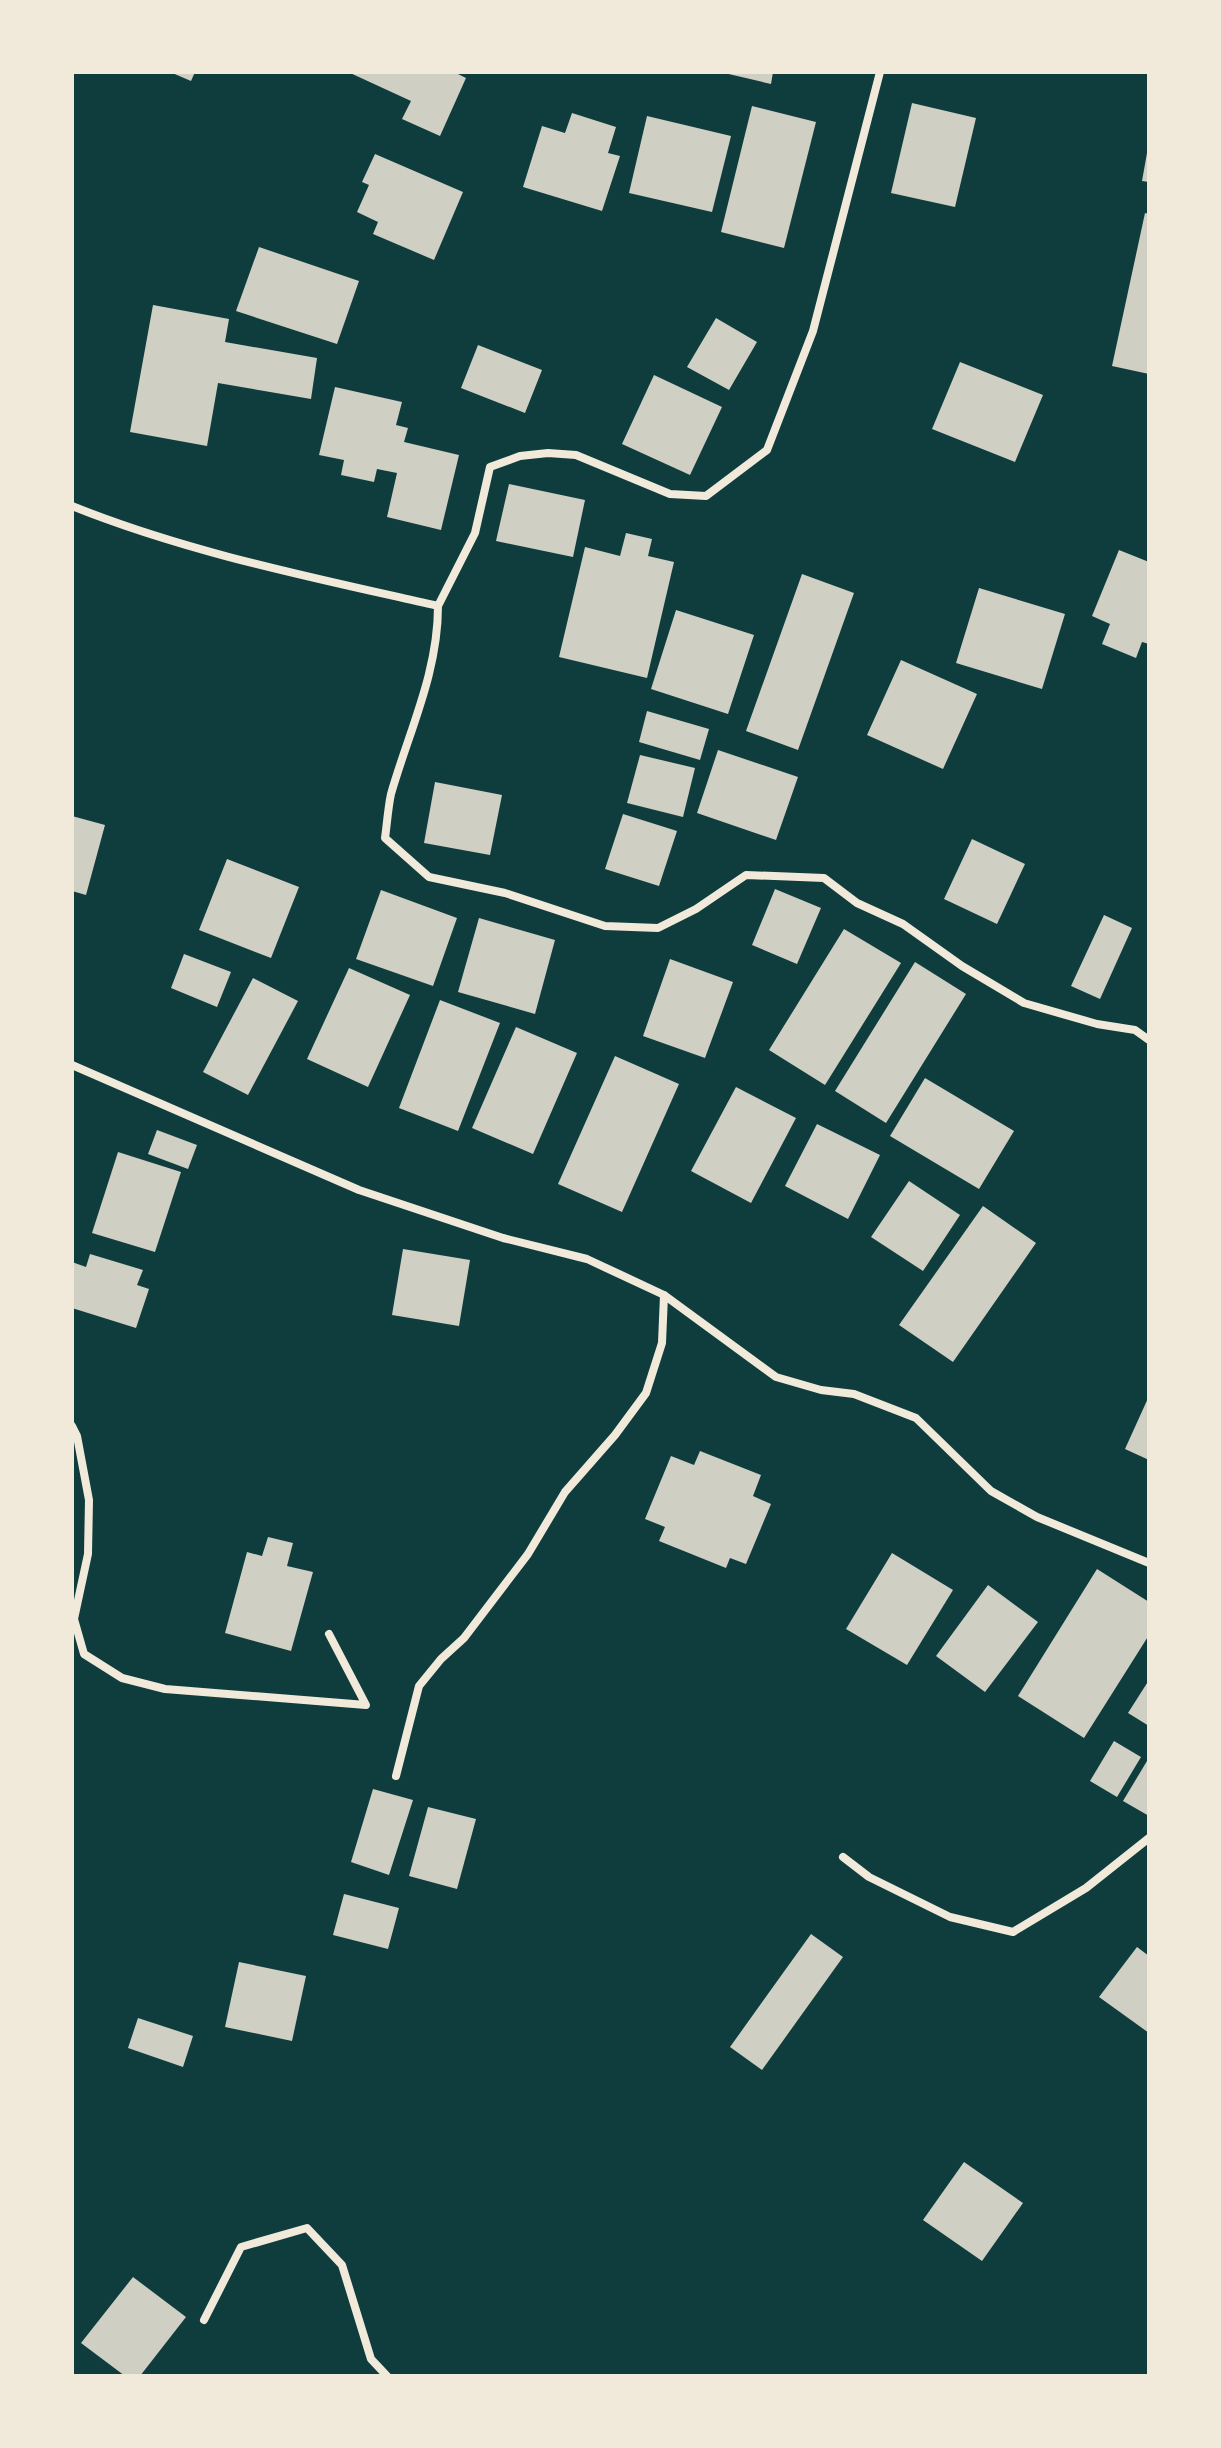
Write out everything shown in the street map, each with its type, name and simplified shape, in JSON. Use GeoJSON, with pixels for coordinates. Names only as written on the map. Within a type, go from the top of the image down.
{"type":"FeatureCollection","features":[{"type":"Feature","properties":{"kind":"street"},"geometry":{"type":"LineString","coordinates":[[880,72],[813,331],[767,450],[742,472],[706,496],[670,494],[576,455],[548,453],[520,456],[490,467],[475,533],[438,606],[438,635],[427,687],[391,796],[385,838],[429,877],[505,893],[605,926],[658,928],[696,909],[746,875],[824,878],[857,903],[903,924],[962,966],[1024,1003],[1097,1024],[1135,1030],[1149,1040]]}},
{"type":"Feature","properties":{"kind":"street"},"geometry":{"type":"LineString","coordinates":[[72,506],[110,521],[318,581],[438,606]]}},
{"type":"Feature","properties":{"kind":"street"},"geometry":{"type":"LineString","coordinates":[[72,1065],[359,1190],[503,1238],[587,1259],[664,1295],[776,1377],[821,1390],[854,1394],[916,1418],[991,1491],[1037,1517],[1149,1563]]}},
{"type":"Feature","properties":{"kind":"street"},"geometry":{"type":"LineString","coordinates":[[396,1776],[419,1686],[471,1628],[528,1554],[565,1492],[615,1435],[646,1393],[662,1343],[664,1295]]}},
{"type":"Feature","properties":{"kind":"street"},"geometry":{"type":"LineString","coordinates":[[72,1426],[77,1436],[89,1500],[88,1554],[74,1619],[84,1654],[122,1678],[165,1689],[366,1705],[329,1634]]}},
{"type":"Feature","properties":{"kind":"street"},"geometry":{"type":"LineString","coordinates":[[843,1857],[869,1877],[950,1917],[1013,1932],[1086,1888],[1149,1838]]}},
{"type":"Feature","properties":{"kind":"street"},"geometry":{"type":"LineString","coordinates":[[204,2320],[241,2247],[307,2228],[342,2265],[371,2359],[387,2376]]}},
{"type":"Feature","properties":{"kind":"building"},"geometry":{"type":"Polygon","coordinates":[[[170,72],[195,72],[191,81],[170,72]]]}},
{"type":"Feature","properties":{"kind":"building"},"geometry":{"type":"Polygon","coordinates":[[[348,72],[454,72],[466,78],[440,136],[402,119],[411,101],[348,72]]]}},
{"type":"Feature","properties":{"kind":"building"},"geometry":{"type":"Polygon","coordinates":[[[720,72],[773,72],[771,84],[720,72]]]}},
{"type":"Feature","properties":{"kind":"building"},"geometry":{"type":"Polygon","coordinates":[[[912,103],[976,118],[955,207],[891,193],[912,103]]]}},
{"type":"Feature","properties":{"kind":"building"},"geometry":{"type":"Polygon","coordinates":[[[752,106],[816,122],[784,248],[721,232],[752,106]]]}},
{"type":"Feature","properties":{"kind":"building"},"geometry":{"type":"Polygon","coordinates":[[[572,113],[616,127],[608,153],[620,156],[602,211],[523,187],[542,126],[565,133],[572,113]]]}},
{"type":"Feature","properties":{"kind":"building"},"geometry":{"type":"Polygon","coordinates":[[[647,116],[731,136],[712,212],[629,193],[647,116]]]}},
{"type":"Feature","properties":{"kind":"building"},"geometry":{"type":"Polygon","coordinates":[[[1149,153],[1149,182],[1142,181],[1149,153]]]}},
{"type":"Feature","properties":{"kind":"building"},"geometry":{"type":"Polygon","coordinates":[[[375,154],[463,192],[434,260],[373,234],[378,222],[357,212],[369,185],[362,182],[375,154]]]}},
{"type":"Feature","properties":{"kind":"building"},"geometry":{"type":"Polygon","coordinates":[[[1145,213],[1149,214],[1149,374],[1112,366],[1145,213]]]}},
{"type":"Feature","properties":{"kind":"building"},"geometry":{"type":"Polygon","coordinates":[[[259,247],[359,281],[337,344],[236,311],[259,247]]]}},
{"type":"Feature","properties":{"kind":"building"},"geometry":{"type":"Polygon","coordinates":[[[153,305],[229,319],[225,342],[317,358],[311,399],[218,383],[207,446],[130,432],[153,305]]]}},
{"type":"Feature","properties":{"kind":"building"},"geometry":{"type":"Polygon","coordinates":[[[716,318],[757,342],[729,390],[687,367],[716,318]]]}},
{"type":"Feature","properties":{"kind":"building"},"geometry":{"type":"Polygon","coordinates":[[[478,345],[542,370],[525,413],[461,388],[478,345]]]}},
{"type":"Feature","properties":{"kind":"building"},"geometry":{"type":"Polygon","coordinates":[[[960,362],[1043,395],[1015,462],[932,429],[960,362]]]}},
{"type":"Feature","properties":{"kind":"building"},"geometry":{"type":"Polygon","coordinates":[[[654,375],[722,407],[690,475],[622,444],[654,375]]]}},
{"type":"Feature","properties":{"kind":"building"},"geometry":{"type":"Polygon","coordinates":[[[335,387],[402,402],[396,425],[408,428],[404,442],[459,455],[441,530],[387,517],[397,473],[377,469],[374,482],[341,475],[344,460],[319,455],[335,387]]]}},
{"type":"Feature","properties":{"kind":"building"},"geometry":{"type":"Polygon","coordinates":[[[509,484],[585,500],[573,557],[496,541],[509,484]]]}},
{"type":"Feature","properties":{"kind":"building"},"geometry":{"type":"Polygon","coordinates":[[[626,533],[652,539],[648,556],[674,562],[647,678],[559,657],[585,547],[620,556],[626,533]]]}},
{"type":"Feature","properties":{"kind":"building"},"geometry":{"type":"Polygon","coordinates":[[[1119,550],[1149,562],[1149,644],[1142,642],[1136,658],[1102,644],[1110,624],[1092,616],[1119,550]]]}},
{"type":"Feature","properties":{"kind":"building"},"geometry":{"type":"Polygon","coordinates":[[[802,574],[854,593],[798,750],[746,731],[802,574]]]}},
{"type":"Feature","properties":{"kind":"building"},"geometry":{"type":"Polygon","coordinates":[[[979,588],[1065,614],[1042,689],[956,663],[979,588]]]}},
{"type":"Feature","properties":{"kind":"building"},"geometry":{"type":"Polygon","coordinates":[[[676,610],[754,635],[728,714],[651,689],[676,610]]]}},
{"type":"Feature","properties":{"kind":"building"},"geometry":{"type":"Polygon","coordinates":[[[901,660],[977,694],[943,769],[867,735],[901,660]]]}},
{"type":"Feature","properties":{"kind":"building"},"geometry":{"type":"Polygon","coordinates":[[[647,711],[709,729],[700,760],[639,742],[647,711]]]}},
{"type":"Feature","properties":{"kind":"building"},"geometry":{"type":"Polygon","coordinates":[[[718,750],[798,777],[776,840],[697,813],[718,750]]]}},
{"type":"Feature","properties":{"kind":"building"},"geometry":{"type":"Polygon","coordinates":[[[640,755],[695,768],[683,817],[627,803],[640,755]]]}},
{"type":"Feature","properties":{"kind":"building"},"geometry":{"type":"Polygon","coordinates":[[[435,782],[502,795],[490,855],[424,843],[435,782]]]}},
{"type":"Feature","properties":{"kind":"building"},"geometry":{"type":"Polygon","coordinates":[[[623,814],[677,831],[659,886],[605,869],[623,814]]]}},
{"type":"Feature","properties":{"kind":"building"},"geometry":{"type":"Polygon","coordinates":[[[72,816],[105,825],[86,895],[72,891],[72,816]]]}},
{"type":"Feature","properties":{"kind":"building"},"geometry":{"type":"Polygon","coordinates":[[[972,839],[1025,864],[997,924],[944,899],[972,839]]]}},
{"type":"Feature","properties":{"kind":"building"},"geometry":{"type":"Polygon","coordinates":[[[227,859],[299,887],[271,958],[199,930],[227,859]]]}},
{"type":"Feature","properties":{"kind":"building"},"geometry":{"type":"Polygon","coordinates":[[[775,889],[821,908],[797,964],[752,945],[775,889]]]}},
{"type":"Feature","properties":{"kind":"building"},"geometry":{"type":"Polygon","coordinates":[[[381,890],[457,918],[433,986],[356,959],[381,890]]]}},
{"type":"Feature","properties":{"kind":"building"},"geometry":{"type":"Polygon","coordinates":[[[1104,915],[1132,928],[1100,999],[1071,986],[1104,915]]]}},
{"type":"Feature","properties":{"kind":"building"},"geometry":{"type":"Polygon","coordinates":[[[479,918],[555,940],[535,1014],[458,992],[479,918]]]}},
{"type":"Feature","properties":{"kind":"building"},"geometry":{"type":"Polygon","coordinates":[[[844,929],[901,963],[825,1085],[769,1050],[844,929]]]}},
{"type":"Feature","properties":{"kind":"building"},"geometry":{"type":"Polygon","coordinates":[[[184,954],[231,972],[217,1007],[171,988],[184,954]]]}},
{"type":"Feature","properties":{"kind":"building"},"geometry":{"type":"Polygon","coordinates":[[[670,959],[733,982],[705,1058],[643,1036],[670,959]]]}},
{"type":"Feature","properties":{"kind":"building"},"geometry":{"type":"Polygon","coordinates":[[[915,962],[966,994],[886,1123],[835,1091],[915,962]]]}},
{"type":"Feature","properties":{"kind":"building"},"geometry":{"type":"Polygon","coordinates":[[[349,968],[410,995],[368,1087],[307,1059],[349,968]]]}},
{"type":"Feature","properties":{"kind":"building"},"geometry":{"type":"Polygon","coordinates":[[[253,978],[298,1001],[248,1095],[203,1072],[253,978]]]}},
{"type":"Feature","properties":{"kind":"building"},"geometry":{"type":"Polygon","coordinates":[[[440,1000],[500,1023],[458,1131],[399,1108],[440,1000]]]}},
{"type":"Feature","properties":{"kind":"building"},"geometry":{"type":"Polygon","coordinates":[[[516,1027],[577,1053],[533,1154],[472,1128],[516,1027]]]}},
{"type":"Feature","properties":{"kind":"building"},"geometry":{"type":"Polygon","coordinates":[[[615,1056],[679,1084],[622,1212],[558,1184],[615,1056]]]}},
{"type":"Feature","properties":{"kind":"building"},"geometry":{"type":"Polygon","coordinates":[[[925,1078],[1014,1131],[979,1189],[890,1136],[925,1078]]]}},
{"type":"Feature","properties":{"kind":"building"},"geometry":{"type":"Polygon","coordinates":[[[736,1087],[796,1118],[751,1203],[691,1171],[736,1087]]]}},
{"type":"Feature","properties":{"kind":"building"},"geometry":{"type":"Polygon","coordinates":[[[817,1124],[880,1155],[848,1219],[785,1186],[817,1124]]]}},
{"type":"Feature","properties":{"kind":"building"},"geometry":{"type":"Polygon","coordinates":[[[157,1130],[197,1145],[188,1169],[148,1154],[157,1130]]]}},
{"type":"Feature","properties":{"kind":"building"},"geometry":{"type":"Polygon","coordinates":[[[118,1152],[181,1172],[155,1252],[92,1233],[118,1152]]]}},
{"type":"Feature","properties":{"kind":"building"},"geometry":{"type":"Polygon","coordinates":[[[909,1181],[960,1215],[923,1271],[871,1237],[909,1181]]]}},
{"type":"Feature","properties":{"kind":"building"},"geometry":{"type":"Polygon","coordinates":[[[983,1206],[1036,1243],[953,1362],[899,1325],[983,1206]]]}},
{"type":"Feature","properties":{"kind":"building"},"geometry":{"type":"Polygon","coordinates":[[[403,1249],[470,1260],[459,1326],[392,1315],[403,1249]]]}},
{"type":"Feature","properties":{"kind":"building"},"geometry":{"type":"Polygon","coordinates":[[[90,1254],[143,1270],[137,1285],[149,1289],[136,1328],[72,1308],[72,1262],[86,1267],[90,1254]]]}},
{"type":"Feature","properties":{"kind":"building"},"geometry":{"type":"Polygon","coordinates":[[[1149,1396],[1149,1460],[1125,1449],[1149,1396]]]}},
{"type":"Feature","properties":{"kind":"building"},"geometry":{"type":"Polygon","coordinates":[[[700,1451],[761,1475],[753,1496],[771,1504],[746,1564],[730,1558],[726,1568],[659,1541],[665,1527],[645,1519],[671,1456],[694,1465],[700,1451]]]}},
{"type":"Feature","properties":{"kind":"building"},"geometry":{"type":"Polygon","coordinates":[[[268,1537],[293,1543],[287,1566],[313,1572],[291,1651],[225,1633],[247,1552],[262,1556],[268,1537]]]}},
{"type":"Feature","properties":{"kind":"building"},"geometry":{"type":"Polygon","coordinates":[[[892,1553],[953,1590],[907,1665],[846,1629],[892,1553]]]}},
{"type":"Feature","properties":{"kind":"building"},"geometry":{"type":"Polygon","coordinates":[[[1097,1569],[1149,1602],[1149,1635],[1084,1738],[1018,1696],[1097,1569]]]}},
{"type":"Feature","properties":{"kind":"building"},"geometry":{"type":"Polygon","coordinates":[[[988,1585],[1038,1622],[985,1692],[936,1656],[988,1585]]]}},
{"type":"Feature","properties":{"kind":"building"},"geometry":{"type":"Polygon","coordinates":[[[1149,1680],[1149,1726],[1128,1713],[1149,1680]]]}},
{"type":"Feature","properties":{"kind":"building"},"geometry":{"type":"Polygon","coordinates":[[[1114,1741],[1141,1757],[1117,1797],[1090,1781],[1114,1741]]]}},
{"type":"Feature","properties":{"kind":"building"},"geometry":{"type":"Polygon","coordinates":[[[1147,1761],[1149,1763],[1149,1816],[1123,1801],[1147,1761]]]}},
{"type":"Feature","properties":{"kind":"building"},"geometry":{"type":"Polygon","coordinates":[[[373,1789],[413,1800],[389,1875],[351,1862],[373,1789]]]}},
{"type":"Feature","properties":{"kind":"building"},"geometry":{"type":"Polygon","coordinates":[[[428,1807],[476,1819],[457,1889],[409,1876],[428,1807]]]}},
{"type":"Feature","properties":{"kind":"building"},"geometry":{"type":"Polygon","coordinates":[[[344,1894],[399,1908],[388,1949],[333,1935],[344,1894]]]}},
{"type":"Feature","properties":{"kind":"building"},"geometry":{"type":"Polygon","coordinates":[[[811,1934],[843,1957],[762,2070],[730,2047],[811,1934]]]}},
{"type":"Feature","properties":{"kind":"building"},"geometry":{"type":"Polygon","coordinates":[[[1137,1947],[1149,1956],[1149,2033],[1099,1997],[1137,1947]]]}},
{"type":"Feature","properties":{"kind":"building"},"geometry":{"type":"Polygon","coordinates":[[[239,1962],[306,1976],[292,2041],[225,2027],[239,1962]]]}},
{"type":"Feature","properties":{"kind":"building"},"geometry":{"type":"Polygon","coordinates":[[[138,2018],[193,2036],[183,2067],[128,2048],[138,2018]]]}},
{"type":"Feature","properties":{"kind":"building"},"geometry":{"type":"Polygon","coordinates":[[[964,2162],[1023,2203],[982,2261],[923,2220],[964,2162]]]}},
{"type":"Feature","properties":{"kind":"building"},"geometry":{"type":"Polygon","coordinates":[[[133,2277],[186,2317],[140,2376],[125,2376],[81,2343],[133,2277]]]}}]}
